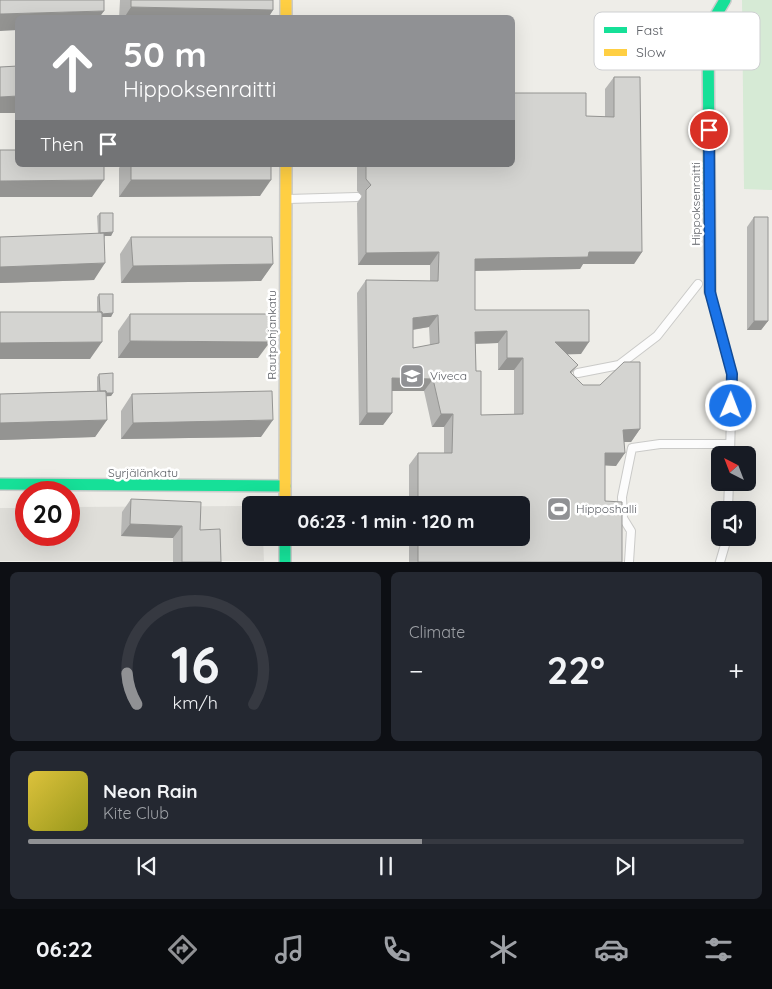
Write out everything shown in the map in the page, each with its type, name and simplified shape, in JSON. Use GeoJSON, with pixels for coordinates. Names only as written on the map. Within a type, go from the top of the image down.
{"type":"FeatureCollection","features":[{"type":"Feature","properties":{"kind":"street"},"geometry":{"type":"LineString","coordinates":[[286,0],[286,15]]}},
{"type":"Feature","properties":{"kind":"street","name":"Hippoksenraitti"},"geometry":{"type":"LineString","coordinates":[[718,12],[725,0]]}},
{"type":"Feature","properties":{"kind":"street","name":"Hippoksenraitti"},"geometry":{"type":"LineString","coordinates":[[708,70],[710,292]]}},
{"type":"Feature","properties":{"kind":"street","name":"Rautpohjankatu"},"geometry":{"type":"LineString","coordinates":[[285,496],[286,167]]}},
{"type":"Feature","properties":{"kind":"street","name":"Syrjälänkatu"},"geometry":{"type":"LineString","coordinates":[[0,484],[286,486]]}},
{"type":"Feature","properties":{"kind":"street"},"geometry":{"type":"LineString","coordinates":[[285,546],[285,562]]}},
{"type":"Feature","properties":{"kind":"lane"},"geometry":{"type":"LineString","coordinates":[[286,199],[357,197]]}},
{"type":"Feature","properties":{"kind":"lane"},"geometry":{"type":"LineString","coordinates":[[578,373],[618,364],[657,336],[698,284]]}},
{"type":"Feature","properties":{"kind":"lane"},"geometry":{"type":"LineString","coordinates":[[629,562],[631,531],[623,518],[622,497],[632,448],[660,444],[730,444],[732,374],[710,292]]}},
{"type":"Feature","properties":{"kind":"lane"},"geometry":{"type":"LineString","coordinates":[[720,562],[725,546]]}},
{"type":"Feature","properties":{"kind":"shaded area"},"geometry":{"type":"Polygon","coordinates":[[[242,506],[242,546],[263,546],[264,561],[0,561],[0,508],[15,508],[15,546],[80,546],[80,507],[242,506]]]}},
{"type":"Feature","properties":{"kind":"green space"},"geometry":{"type":"Polygon","coordinates":[[[742,0],[772,0],[772,190],[744,189],[743,70],[760,70],[760,12],[742,12],[742,0]]]}},
{"type":"Feature","properties":{"kind":"building"},"geometry":{"type":"Polygon","coordinates":[[[0,0],[104,0],[104,11],[0,14],[0,0]]]}},
{"type":"Feature","properties":{"kind":"building"},"geometry":{"type":"Polygon","coordinates":[[[131,0],[273,0],[273,10],[131,7],[131,0]]]}},
{"type":"Feature","properties":{"kind":"building"},"geometry":{"type":"Polygon","coordinates":[[[15,66],[15,96],[0,97],[0,67],[15,66]]]}},
{"type":"Feature","properties":{"kind":"building"},"geometry":{"type":"Polygon","coordinates":[[[614,77],[640,77],[642,252],[589,252],[588,257],[475,259],[475,310],[589,310],[589,342],[555,342],[578,365],[570,372],[583,385],[600,385],[624,362],[640,362],[640,429],[623,430],[625,453],[605,453],[605,501],[622,502],[622,562],[418,562],[418,546],[530,546],[530,496],[418,496],[418,453],[452,453],[453,414],[441,414],[433,379],[392,378],[392,413],[367,413],[366,280],[438,281],[439,252],[366,253],[366,190],[371,185],[366,179],[366,167],[515,167],[515,93],[586,93],[586,116],[614,117],[614,77]],[[438,315],[413,318],[413,348],[439,343],[438,315]],[[507,331],[475,332],[476,371],[481,371],[481,415],[523,414],[523,358],[507,358],[507,331]]]}},
{"type":"Feature","properties":{"kind":"building"},"geometry":{"type":"Polygon","coordinates":[[[0,150],[15,150],[15,167],[104,167],[104,180],[0,181],[0,150]]]}},
{"type":"Feature","properties":{"kind":"building"},"geometry":{"type":"Polygon","coordinates":[[[131,167],[271,167],[271,180],[131,180],[131,167]]]}},
{"type":"Feature","properties":{"kind":"building"},"geometry":{"type":"Polygon","coordinates":[[[100,213],[113,213],[113,232],[100,233],[100,213]]]}},
{"type":"Feature","properties":{"kind":"building"},"geometry":{"type":"Polygon","coordinates":[[[754,217],[768,217],[768,321],[754,321],[754,217]]]}},
{"type":"Feature","properties":{"kind":"building"},"geometry":{"type":"Polygon","coordinates":[[[104,233],[105,263],[0,267],[0,237],[104,233]]]}},
{"type":"Feature","properties":{"kind":"building"},"geometry":{"type":"Polygon","coordinates":[[[131,237],[272,237],[273,264],[133,266],[131,237]]]}},
{"type":"Feature","properties":{"kind":"building"},"geometry":{"type":"Polygon","coordinates":[[[99,294],[113,294],[113,313],[102,314],[100,312],[99,294]]]}},
{"type":"Feature","properties":{"kind":"building"},"geometry":{"type":"Polygon","coordinates":[[[0,312],[102,312],[102,342],[0,343],[0,312]]]}},
{"type":"Feature","properties":{"kind":"building"},"geometry":{"type":"Polygon","coordinates":[[[130,314],[270,314],[270,342],[130,341],[130,314]]]}},
{"type":"Feature","properties":{"kind":"building"},"geometry":{"type":"Polygon","coordinates":[[[113,373],[113,393],[100,391],[99,374],[113,373]]]}},
{"type":"Feature","properties":{"kind":"building"},"geometry":{"type":"Polygon","coordinates":[[[106,391],[107,420],[0,423],[0,394],[106,391]]]}},
{"type":"Feature","properties":{"kind":"building"},"geometry":{"type":"Polygon","coordinates":[[[272,391],[273,420],[133,423],[132,394],[272,391]]]}},
{"type":"Feature","properties":{"kind":"building"},"geometry":{"type":"Polygon","coordinates":[[[131,499],[201,502],[200,530],[220,529],[221,562],[182,562],[182,526],[130,524],[131,499]]]}},
{"type":"Feature","properties":{"kind":"traffic: fast"},"geometry":{"type":"LineString","coordinates":[[718,12],[725,0]]}},
{"type":"Feature","properties":{"kind":"traffic: fast"},"geometry":{"type":"LineString","coordinates":[[708,70],[710,291]]}},
{"type":"Feature","properties":{"kind":"traffic: fast"},"geometry":{"type":"LineString","coordinates":[[0,484],[285,486]]}},
{"type":"Feature","properties":{"kind":"traffic: fast"},"geometry":{"type":"LineString","coordinates":[[285,546],[285,562]]}},
{"type":"Feature","properties":{"kind":"traffic: slow"},"geometry":{"type":"LineString","coordinates":[[286,0],[286,15]]}},
{"type":"Feature","properties":{"kind":"traffic: slow"},"geometry":{"type":"LineString","coordinates":[[285,496],[286,167]]}},
{"type":"Feature","properties":{"kind":"place","name":"Viveca"},"geometry":{"type":"Point","coordinates":[412,376]}},
{"type":"Feature","properties":{"kind":"place","name":"Hipposhalli"},"geometry":{"type":"Point","coordinates":[559,509]}},
{"type":"Feature","properties":{"kind":"route"},"geometry":{"type":"LineString","coordinates":[[709,130],[710,292],[732,374],[731,406]]}}]}
